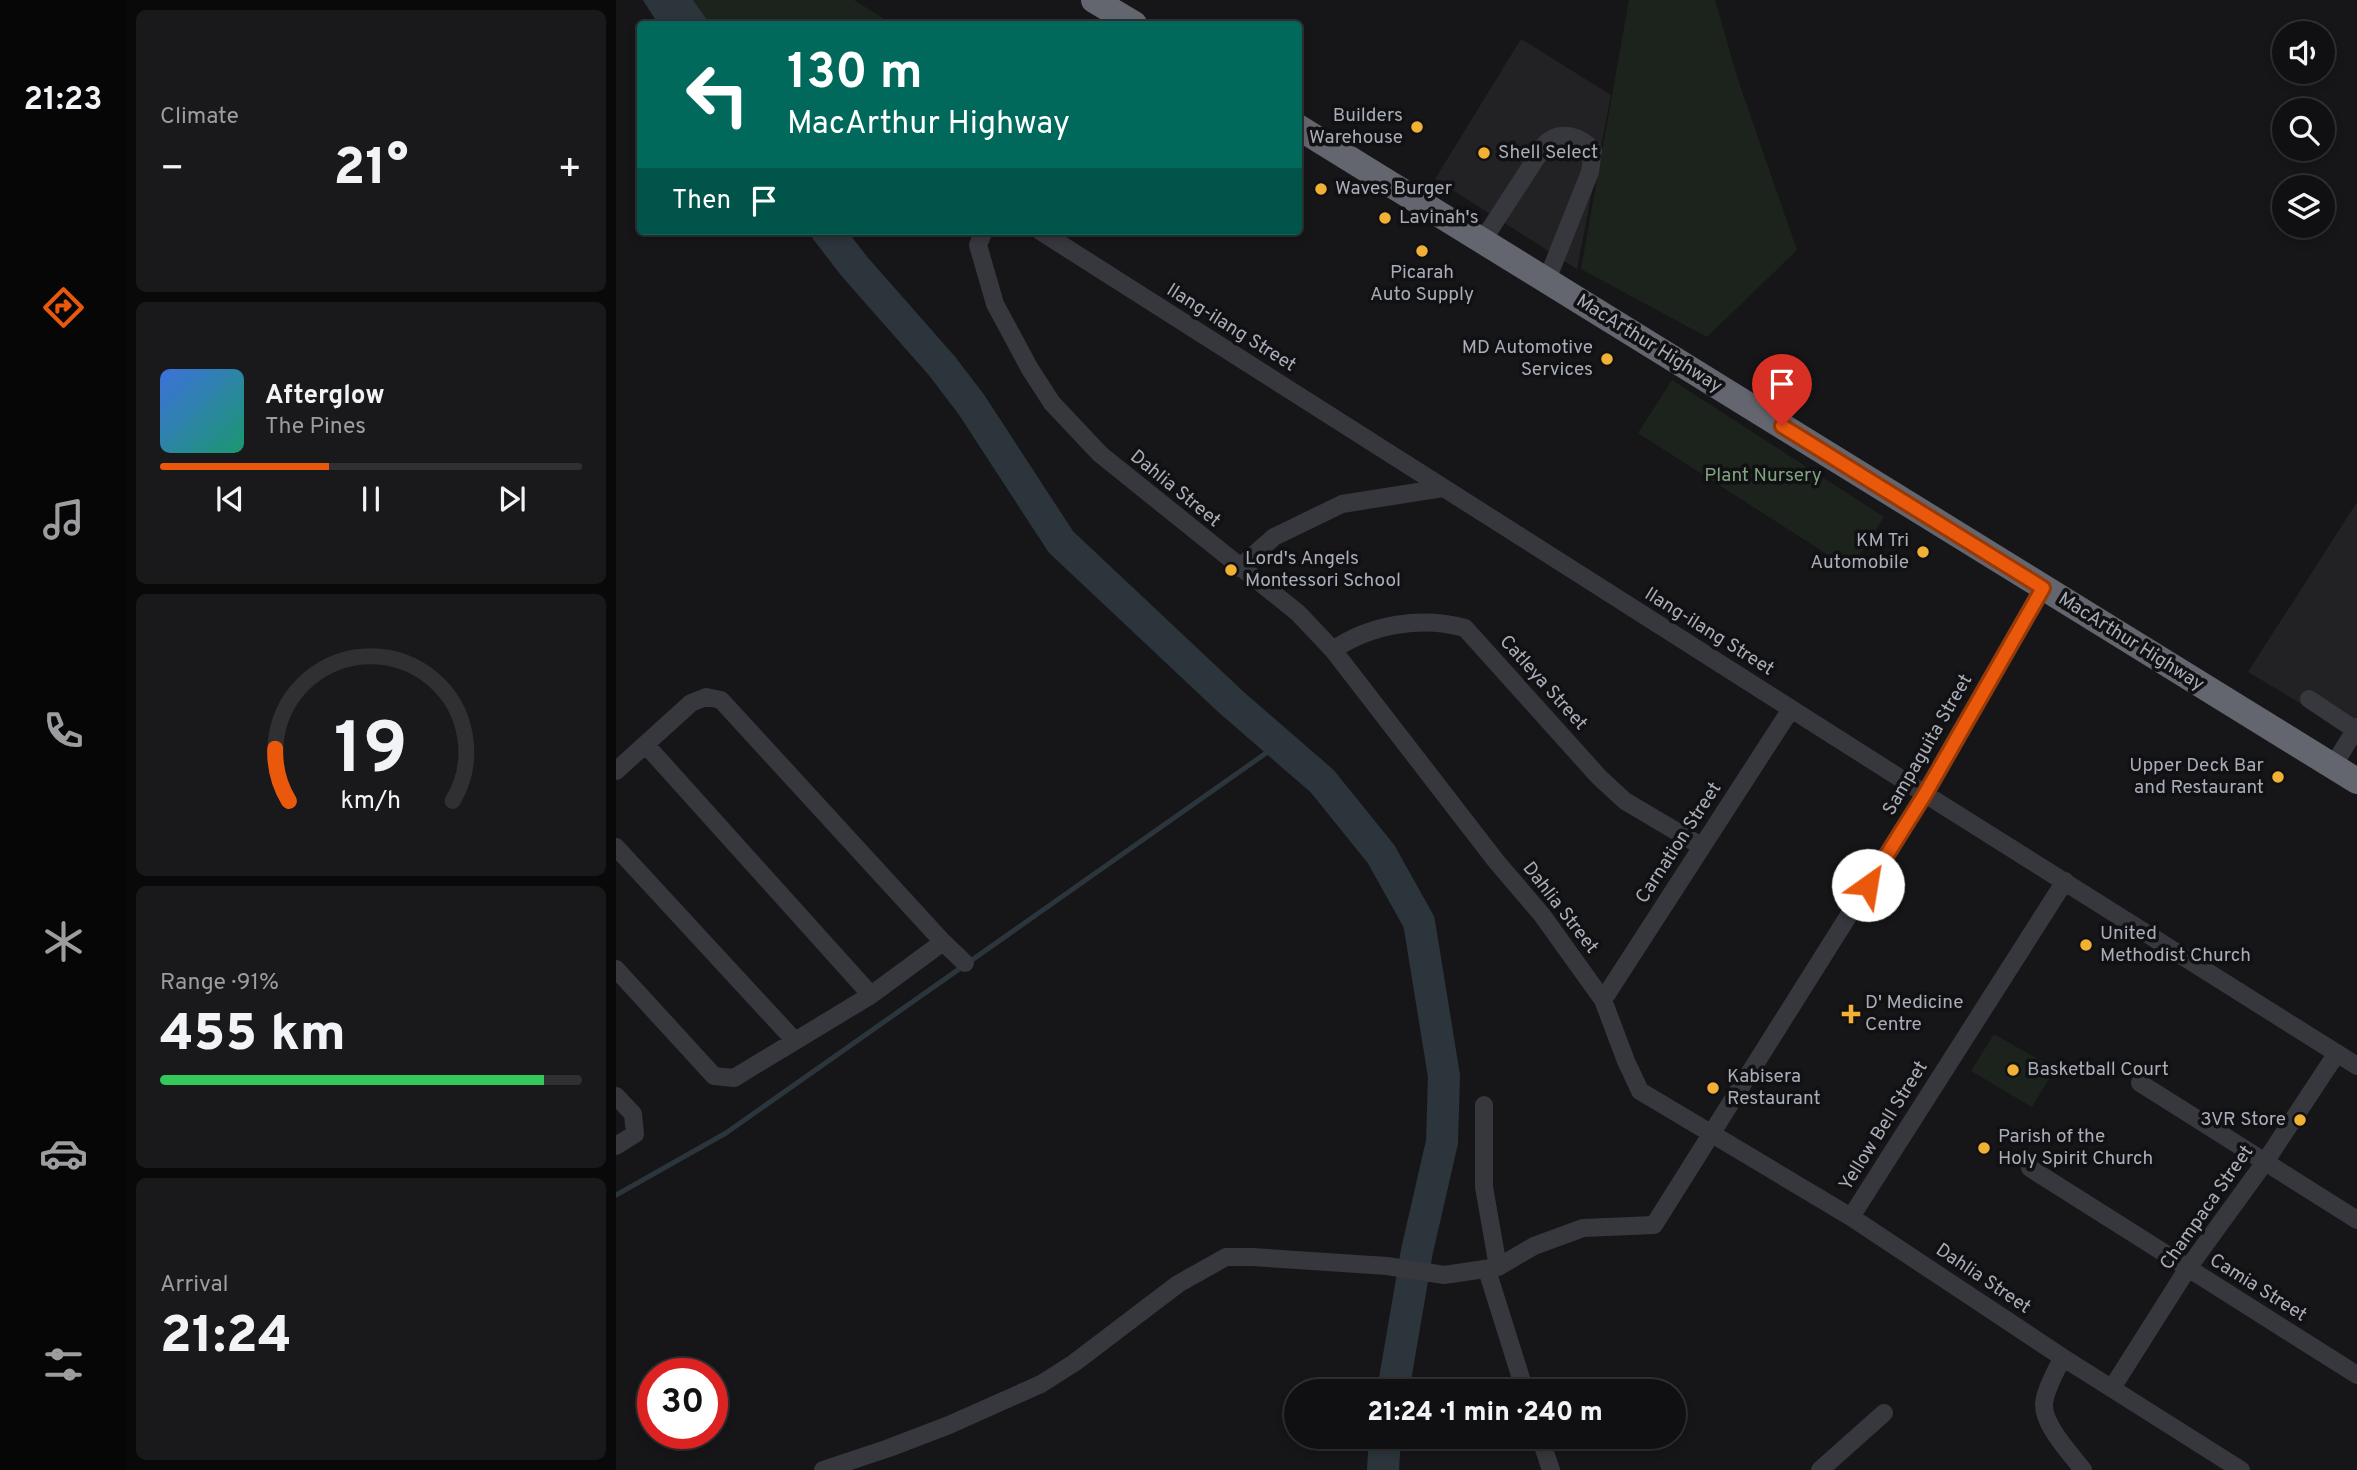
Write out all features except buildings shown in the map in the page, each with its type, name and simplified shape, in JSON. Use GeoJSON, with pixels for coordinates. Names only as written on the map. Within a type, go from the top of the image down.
{"type":"FeatureCollection","features":[{"type":"Feature","properties":{"kind":"highway"},"geometry":{"type":"LineString","coordinates":[[1094,0],[1129,21]]}},
{"type":"Feature","properties":{"kind":"highway","name":"MacArthur Highway"},"geometry":{"type":"LineString","coordinates":[[1302,129],[2350,775]]}},
{"type":"Feature","properties":{"kind":"street"},"geometry":{"type":"LineString","coordinates":[[1483,240],[1546,143],[1554,136],[1565,134],[1588,145],[1593,150],[1590,172],[1547,280]]}},
{"type":"Feature","properties":{"kind":"street","name":"Dahlia Street"},"geometry":{"type":"LineString","coordinates":[[982,235],[978,245],[995,304],[1030,369],[1052,403],[1100,454],[1298,613],[1333,650],[1496,861],[1542,915],[1603,1000],[1640,1091],[1851,1217],[2062,1357],[2241,1470]]}},
{"type":"Feature","properties":{"kind":"street","name":"Ilang-ilang Street"},"geometry":{"type":"LineString","coordinates":[[1046,235],[2357,1066]]}},
{"type":"Feature","properties":{"kind":"street"},"geometry":{"type":"LineString","coordinates":[[1239,568],[1274,537],[1342,504],[1443,488]]}},
{"type":"Feature","properties":{"kind":"street","name":"Sampaguita Street"},"geometry":{"type":"LineString","coordinates":[[822,1470],[937,1430],[1041,1384],[1074,1363],[1178,1284],[1226,1257],[1393,1267],[1444,1275],[1493,1269],[1534,1246],[1583,1228],[1654,1225],[1925,794],[2043,588]]}},
{"type":"Feature","properties":{"kind":"street","name":"Catleya Street"},"geometry":{"type":"LineString","coordinates":[[1333,650],[1346,642],[1392,626],[1424,621],[1444,622],[1465,628],[1599,777],[1625,801],[1701,846]]}},
{"type":"Feature","properties":{"kind":"street"},"geometry":{"type":"LineString","coordinates":[[616,771],[691,703],[706,697],[721,700],[943,942],[965,962]]}},
{"type":"Feature","properties":{"kind":"street"},"geometry":{"type":"LineString","coordinates":[[2309,699],[2356,730],[2350,775]]}},
{"type":"Feature","properties":{"kind":"street","name":"Carnation Street"},"geometry":{"type":"LineString","coordinates":[[1603,1000],[1791,709]]}},
{"type":"Feature","properties":{"kind":"street"},"geometry":{"type":"LineString","coordinates":[[646,745],[871,995]]}},
{"type":"Feature","properties":{"kind":"street"},"geometry":{"type":"LineString","coordinates":[[616,847],[795,1041]]}},
{"type":"Feature","properties":{"kind":"street","name":"Yellow Bell Street"},"geometry":{"type":"LineString","coordinates":[[1851,1217],[2065,881]]}},
{"type":"Feature","properties":{"kind":"street"},"geometry":{"type":"LineString","coordinates":[[616,969],[714,1076],[734,1077],[871,995],[943,942]]}},
{"type":"Feature","properties":{"kind":"street","name":"Champaca Street"},"geometry":{"type":"LineString","coordinates":[[2112,1388],[2188,1268],[2266,1162],[2337,1053]]}},
{"type":"Feature","properties":{"kind":"street"},"geometry":{"type":"LineString","coordinates":[[2140,1083],[2357,1220]]}},
{"type":"Feature","properties":{"kind":"street"},"geometry":{"type":"LineString","coordinates":[[616,1096],[633,1114],[635,1134],[616,1146]]}},
{"type":"Feature","properties":{"kind":"street"},"geometry":{"type":"LineString","coordinates":[[1483,1105],[1484,1187],[1493,1269],[1522,1379]]}},
{"type":"Feature","properties":{"kind":"street","name":"Camia Street"},"geometry":{"type":"LineString","coordinates":[[2030,1168],[2357,1375]]}},
{"type":"Feature","properties":{"kind":"street"},"geometry":{"type":"LineString","coordinates":[[2062,1357],[2044,1402],[2045,1415],[2083,1470]]}},
{"type":"Feature","properties":{"kind":"street"},"geometry":{"type":"LineString","coordinates":[[1820,1470],[1884,1413]]}},
{"type":"Feature","properties":{"kind":"street"},"geometry":{"type":"LineString","coordinates":[[1544,1449],[1550,1470]]}},
{"type":"Feature","properties":{"kind":"shaded area"},"geometry":{"type":"Polygon","coordinates":[[[643,0],[693,0],[708,21],[656,21],[643,0]]]}},
{"type":"Feature","properties":{"kind":"shaded area"},"geometry":{"type":"Polygon","coordinates":[[[1521,39],[1611,95],[1577,269],[1435,179],[1521,39]]]}},
{"type":"Feature","properties":{"kind":"shaded area"},"geometry":{"type":"Polygon","coordinates":[[[2357,502],[2357,737],[2248,672],[2357,502]]]}},
{"type":"Feature","properties":{"kind":"green space"},"geometry":{"type":"Polygon","coordinates":[[[693,0],[854,0],[887,21],[708,21],[693,0]]]}},
{"type":"Feature","properties":{"kind":"green space"},"geometry":{"type":"Polygon","coordinates":[[[1629,0],[1715,0],[1738,80],[1797,250],[1707,337],[1581,269],[1629,0]]]}},
{"type":"Feature","properties":{"kind":"green space","name":"Plant Nursery"},"geometry":{"type":"Polygon","coordinates":[[[1672,380],[1884,517],[1850,569],[1638,433],[1672,380]]]}},
{"type":"Feature","properties":{"kind":"green space","name":"Basketball Court"},"geometry":{"type":"Polygon","coordinates":[[[1994,1034],[2055,1069],[2032,1107],[1971,1071],[1994,1034]]]}},
{"type":"Feature","properties":{"kind":"waterway"},"geometry":{"type":"LineString","coordinates":[[830,235],[971,404],[1061,542],[1231,702],[1322,781],[1381,854],[1419,922],[1444,1076],[1442,1142],[1417,1251],[1395,1379]]}},
{"type":"Feature","properties":{"kind":"waterway"},"geometry":{"type":"LineString","coordinates":[[616,1195],[726,1133],[1279,744]]}},
{"type":"Feature","properties":{"kind":"waterway"},"geometry":{"type":"LineString","coordinates":[[1383,1470],[1384,1449]]}},
{"type":"Feature","properties":{"kind":"place","name":"Builders Warehouse"},"geometry":{"type":"Point","coordinates":[1417,127]}},
{"type":"Feature","properties":{"kind":"place","name":"Shell Select"},"geometry":{"type":"Point","coordinates":[1484,153]}},
{"type":"Feature","properties":{"kind":"place","name":"Waves Burger"},"geometry":{"type":"Point","coordinates":[1321,189]}},
{"type":"Feature","properties":{"kind":"place","name":"Lavinah's"},"geometry":{"type":"Point","coordinates":[1385,218]}},
{"type":"Feature","properties":{"kind":"place","name":"Picarah Auto Supply"},"geometry":{"type":"Point","coordinates":[1422,251]}},
{"type":"Feature","properties":{"kind":"place","name":"MD Automotive Services"},"geometry":{"type":"Point","coordinates":[1607,359]}},
{"type":"Feature","properties":{"kind":"place","name":"KM Tri Automobile"},"geometry":{"type":"Point","coordinates":[1923,552]}},
{"type":"Feature","properties":{"kind":"place","name":"Lord's Angels Montessori School"},"geometry":{"type":"Point","coordinates":[1231,570]}},
{"type":"Feature","properties":{"kind":"place","name":"Upper Deck Bar and Restaurant"},"geometry":{"type":"Point","coordinates":[2278,777]}},
{"type":"Feature","properties":{"kind":"place","name":"United Methodist Church"},"geometry":{"type":"Point","coordinates":[2086,945]}},
{"type":"Feature","properties":{"kind":"place","name":"D' Medicine Centre"},"geometry":{"type":"Point","coordinates":[1851,1014]}},
{"type":"Feature","properties":{"kind":"place","name":"Basketball Court"},"geometry":{"type":"Point","coordinates":[2013,1070]}},
{"type":"Feature","properties":{"kind":"place","name":"Kabisera Restaurant"},"geometry":{"type":"Point","coordinates":[1713,1088]}},
{"type":"Feature","properties":{"kind":"place","name":"3VR Store"},"geometry":{"type":"Point","coordinates":[2300,1120]}},
{"type":"Feature","properties":{"kind":"place","name":"Parish of the Holy Spirit Church"},"geometry":{"type":"Point","coordinates":[1984,1148]}},
{"type":"Feature","properties":{"kind":"route"},"geometry":{"type":"LineString","coordinates":[[1782,426],[2043,588],[1925,794],[1868,885]]}}]}
